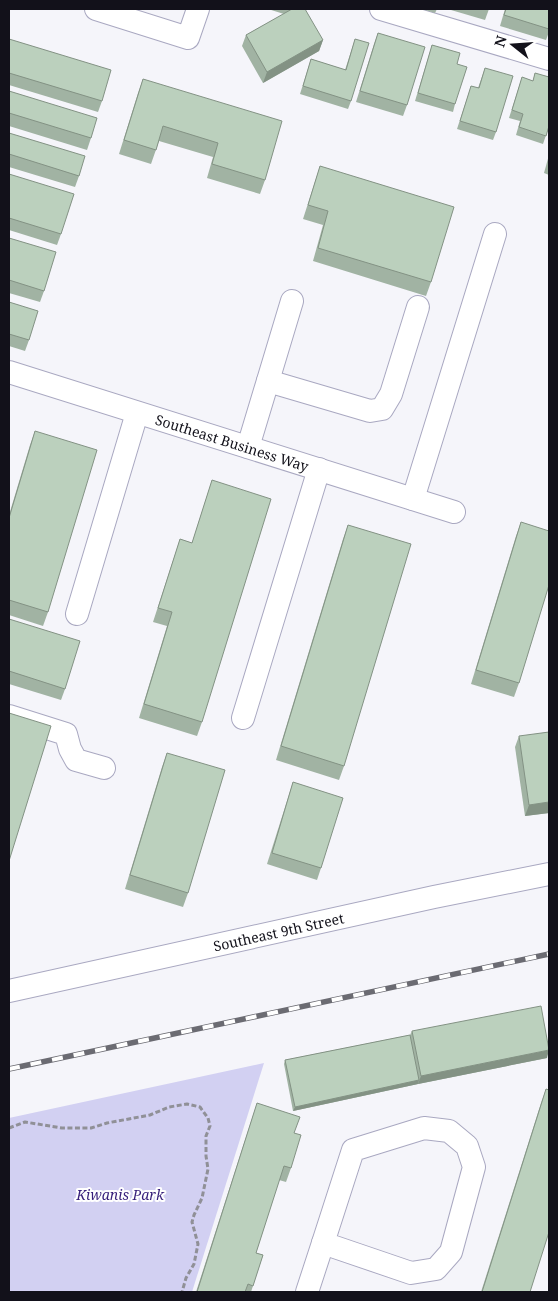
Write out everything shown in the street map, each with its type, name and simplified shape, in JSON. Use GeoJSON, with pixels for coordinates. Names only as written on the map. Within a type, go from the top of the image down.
{"type":"FeatureCollection","features":[{"type":"Feature","properties":{"kind":"street"},"geometry":{"type":"LineString","coordinates":[[96,9],[188,38],[198,9]]}},
{"type":"Feature","properties":{"kind":"street"},"geometry":{"type":"LineString","coordinates":[[381,9],[549,58]]}},
{"type":"Feature","properties":{"kind":"street"},"geometry":{"type":"LineString","coordinates":[[413,499],[495,234]]}},
{"type":"Feature","properties":{"kind":"street"},"geometry":{"type":"LineString","coordinates":[[248,447],[292,301]]}},
{"type":"Feature","properties":{"kind":"street"},"geometry":{"type":"LineString","coordinates":[[268,381],[370,411],[382,409],[391,394],[418,307]]}},
{"type":"Feature","properties":{"kind":"street","name":"Southeast Business Way"},"geometry":{"type":"LineString","coordinates":[[9,372],[454,512]]}},
{"type":"Feature","properties":{"kind":"street"},"geometry":{"type":"LineString","coordinates":[[77,614],[138,413]]}},
{"type":"Feature","properties":{"kind":"street"},"geometry":{"type":"LineString","coordinates":[[243,718],[319,469]]}},
{"type":"Feature","properties":{"kind":"street"},"geometry":{"type":"LineString","coordinates":[[9,716],[66,734],[70,749],[76,760],[104,768]]}},
{"type":"Feature","properties":{"kind":"street","name":"Southeast 9th Street"},"geometry":{"type":"LineString","coordinates":[[9,991],[434,897],[549,874]]}},
{"type":"Feature","properties":{"kind":"street"},"geometry":{"type":"LineString","coordinates":[[307,1292],[353,1150],[424,1128],[449,1131],[468,1146],[474,1167],[451,1252],[436,1269],[411,1273],[323,1243]]}},
{"type":"Feature","properties":{"kind":"path"},"geometry":{"type":"LineString","coordinates":[[9,1128],[25,1122],[62,1128],[92,1128],[107,1123],[150,1116],[169,1107],[187,1104],[200,1107],[208,1118],[210,1126],[206,1136],[208,1169],[202,1198],[192,1222],[198,1244],[194,1264],[186,1278],[182,1292]]}},
{"type":"Feature","properties":{"kind":"green space","name":"Kiwanis Park"},"geometry":{"type":"Polygon","coordinates":[[[264,1063],[192,1292],[9,1292],[9,1118],[264,1063]]]}},
{"type":"Feature","properties":{"kind":"building"},"geometry":{"type":"Polygon","coordinates":[[[292,9],[305,9],[323,40],[267,72],[246,35],[292,9]]]}},
{"type":"Feature","properties":{"kind":"building"},"geometry":{"type":"Polygon","coordinates":[[[506,9],[549,9],[549,29],[504,15],[506,9]]]}},
{"type":"Feature","properties":{"kind":"building"},"geometry":{"type":"Polygon","coordinates":[[[378,33],[425,47],[407,105],[360,91],[378,33]]]}},
{"type":"Feature","properties":{"kind":"building"},"geometry":{"type":"Polygon","coordinates":[[[9,39],[111,70],[102,101],[9,73],[9,39]]]}},
{"type":"Feature","properties":{"kind":"building"},"geometry":{"type":"Polygon","coordinates":[[[355,39],[369,43],[351,101],[303,86],[311,59],[346,70],[355,39]]]}},
{"type":"Feature","properties":{"kind":"building"},"geometry":{"type":"Polygon","coordinates":[[[432,45],[460,53],[457,64],[467,67],[455,104],[418,93],[432,45]]]}},
{"type":"Feature","properties":{"kind":"building"},"geometry":{"type":"Polygon","coordinates":[[[485,68],[513,76],[496,132],[460,121],[471,86],[479,88],[485,68]]]}},
{"type":"Feature","properties":{"kind":"building"},"geometry":{"type":"Polygon","coordinates":[[[535,73],[549,77],[549,126],[546,136],[519,127],[523,114],[512,110],[522,77],[533,81],[535,73]]]}},
{"type":"Feature","properties":{"kind":"building"},"geometry":{"type":"Polygon","coordinates":[[[143,79],[282,121],[265,180],[212,164],[218,143],[163,126],[156,150],[124,140],[143,79]]]}},
{"type":"Feature","properties":{"kind":"building"},"geometry":{"type":"Polygon","coordinates":[[[9,91],[97,118],[91,138],[9,113],[9,91]]]}},
{"type":"Feature","properties":{"kind":"building"},"geometry":{"type":"Polygon","coordinates":[[[9,133],[85,156],[79,176],[9,154],[9,133]]]}},
{"type":"Feature","properties":{"kind":"building"},"geometry":{"type":"Polygon","coordinates":[[[320,166],[454,207],[431,282],[318,248],[328,211],[308,205],[320,166]]]}},
{"type":"Feature","properties":{"kind":"building"},"geometry":{"type":"Polygon","coordinates":[[[9,174],[74,194],[61,234],[9,218],[9,174]]]}},
{"type":"Feature","properties":{"kind":"building"},"geometry":{"type":"Polygon","coordinates":[[[9,238],[56,252],[44,291],[9,280],[9,238]]]}},
{"type":"Feature","properties":{"kind":"building"},"geometry":{"type":"Polygon","coordinates":[[[9,302],[38,311],[29,340],[9,334],[9,302]]]}},
{"type":"Feature","properties":{"kind":"building"},"geometry":{"type":"Polygon","coordinates":[[[35,431],[97,450],[48,612],[9,600],[9,518],[35,431]]]}},
{"type":"Feature","properties":{"kind":"building"},"geometry":{"type":"Polygon","coordinates":[[[212,480],[271,499],[202,722],[144,704],[172,612],[158,608],[180,539],[192,543],[212,480]]]}},
{"type":"Feature","properties":{"kind":"building"},"geometry":{"type":"Polygon","coordinates":[[[521,522],[549,531],[549,585],[519,683],[476,670],[521,522]]]}},
{"type":"Feature","properties":{"kind":"building"},"geometry":{"type":"Polygon","coordinates":[[[348,525],[411,544],[344,766],[281,746],[348,525]]]}},
{"type":"Feature","properties":{"kind":"building"},"geometry":{"type":"Polygon","coordinates":[[[9,619],[80,641],[65,689],[9,671],[9,619]]]}},
{"type":"Feature","properties":{"kind":"building"},"geometry":{"type":"Polygon","coordinates":[[[9,713],[51,726],[9,861],[9,713]]]}},
{"type":"Feature","properties":{"kind":"building"},"geometry":{"type":"Polygon","coordinates":[[[549,732],[549,802],[529,805],[519,736],[549,732]]]}},
{"type":"Feature","properties":{"kind":"building"},"geometry":{"type":"Polygon","coordinates":[[[167,753],[225,770],[188,893],[130,875],[167,753]]]}},
{"type":"Feature","properties":{"kind":"building"},"geometry":{"type":"Polygon","coordinates":[[[293,782],[343,798],[321,868],[272,853],[293,782]]]}},
{"type":"Feature","properties":{"kind":"building"},"geometry":{"type":"Polygon","coordinates":[[[541,1006],[549,1050],[421,1076],[412,1031],[541,1006]]]}},
{"type":"Feature","properties":{"kind":"building"},"geometry":{"type":"Polygon","coordinates":[[[410,1035],[419,1080],[295,1107],[285,1060],[410,1035]]]}},
{"type":"Feature","properties":{"kind":"building"},"geometry":{"type":"Polygon","coordinates":[[[546,1089],[549,1090],[549,1232],[530,1292],[482,1292],[546,1089]]]}},
{"type":"Feature","properties":{"kind":"building"},"geometry":{"type":"Polygon","coordinates":[[[257,1103],[300,1117],[294,1133],[301,1135],[291,1168],[284,1166],[256,1253],[263,1255],[253,1286],[248,1284],[245,1292],[197,1292],[257,1103]]]}},
{"type":"Feature","properties":{"kind":"railway"},"geometry":{"type":"LineString","coordinates":[[9,1069],[549,954]]}}]}
